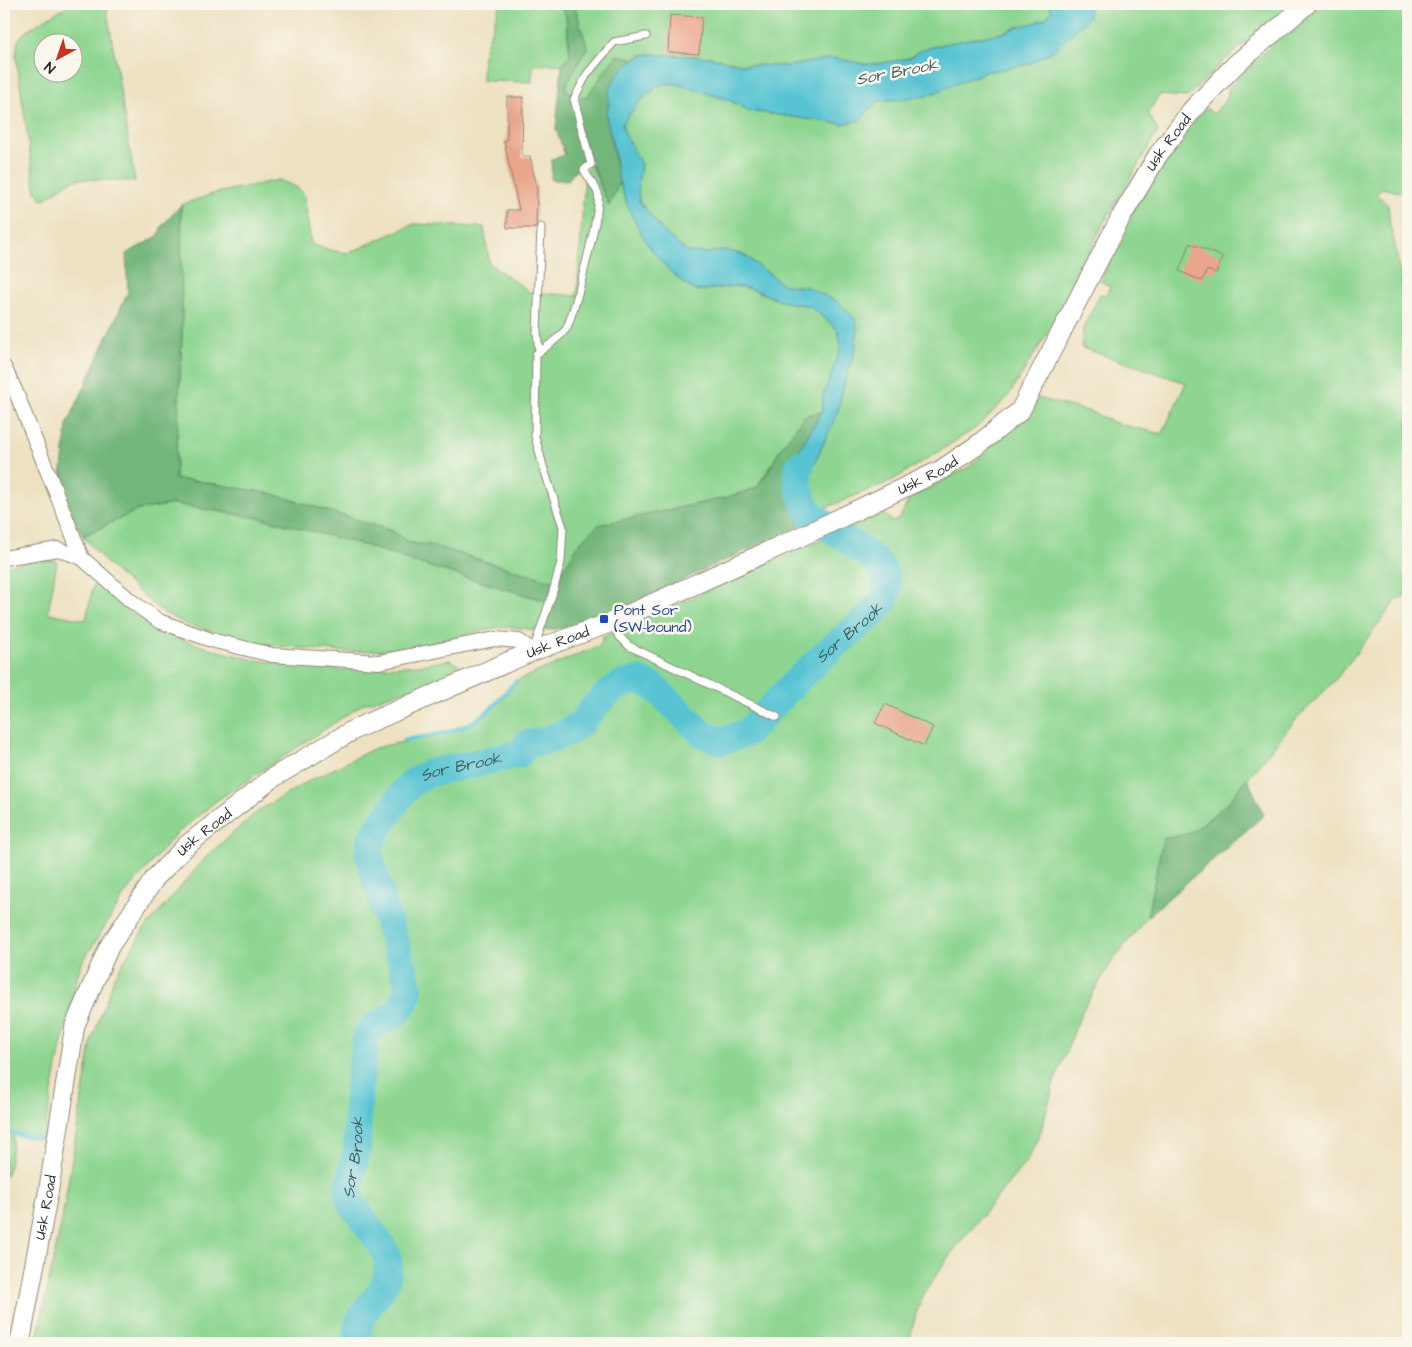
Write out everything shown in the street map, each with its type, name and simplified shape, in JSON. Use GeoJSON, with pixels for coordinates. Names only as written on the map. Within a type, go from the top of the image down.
{"type":"FeatureCollection","features":[{"type":"Feature","properties":{"kind":"street","name":"Usk Road"},"geometry":{"type":"LineString","coordinates":[[20,1343],[49,1188],[75,1025],[108,946],[155,878],[187,845],[274,778],[355,729],[533,651],[612,622],[815,530],[941,470],[979,444],[1020,411],[1121,217],[1158,155],[1192,110],[1235,65],[1307,4]]}},
{"type":"Feature","properties":{"kind":"street"},"geometry":{"type":"LineString","coordinates":[[4,367],[82,558]]}},
{"type":"Feature","properties":{"kind":"street"},"geometry":{"type":"LineString","coordinates":[[4,558],[58,549],[82,558],[131,601],[159,621],[211,640],[272,654],[380,662],[495,639],[519,641],[533,651]]}},
{"type":"Feature","properties":{"kind":"lane"},"geometry":{"type":"LineString","coordinates":[[533,651],[561,562],[563,527],[535,436],[536,354],[566,329],[577,296],[595,218],[598,194],[584,170],[591,164],[574,99],[587,74],[614,42],[646,36]]}},
{"type":"Feature","properties":{"kind":"lane"},"geometry":{"type":"LineString","coordinates":[[539,352],[537,332],[541,228]]}},
{"type":"Feature","properties":{"kind":"lane"},"geometry":{"type":"LineString","coordinates":[[612,622],[619,636],[629,646],[777,717]]}},
{"type":"Feature","properties":{"kind":"green space"},"geometry":{"type":"Polygon","coordinates":[[[70,4],[106,4],[135,181],[79,179],[69,182],[43,200],[36,192],[16,57],[18,40],[26,31],[70,4]]]}},
{"type":"Feature","properties":{"kind":"green space"},"geometry":{"type":"Polygon","coordinates":[[[500,4],[559,4],[566,15],[570,55],[562,64],[533,65],[532,82],[482,81],[483,56],[500,4]]]}},
{"type":"Feature","properties":{"kind":"green space"},"geometry":{"type":"Polygon","coordinates":[[[559,4],[574,4],[587,47],[565,87],[574,99],[587,96],[617,55],[634,59],[614,84],[609,96],[609,106],[606,112],[619,183],[609,206],[585,146],[582,163],[568,180],[551,180],[552,159],[565,155],[556,129],[562,64],[570,55],[566,15],[559,4]]]}},
{"type":"Feature","properties":{"kind":"green space"},"geometry":{"type":"Polygon","coordinates":[[[574,4],[1049,4],[1052,11],[1046,18],[1003,33],[949,43],[921,50],[909,58],[878,64],[864,64],[834,58],[788,66],[744,65],[711,57],[649,54],[641,55],[634,59],[617,55],[587,96],[574,99],[565,87],[587,47],[574,4]]]}},
{"type":"Feature","properties":{"kind":"green space"},"geometry":{"type":"Polygon","coordinates":[[[1088,4],[1291,4],[1226,59],[1187,97],[1159,95],[1148,113],[1158,131],[1103,224],[1065,305],[1007,398],[976,428],[893,480],[811,514],[803,501],[809,475],[837,414],[845,380],[854,355],[858,330],[807,287],[784,285],[744,255],[726,250],[708,253],[687,252],[663,231],[639,201],[638,184],[641,164],[625,134],[622,124],[638,103],[659,85],[674,83],[729,100],[750,111],[843,124],[860,120],[873,105],[880,101],[926,96],[985,72],[1029,64],[1089,17],[1088,4]]]}},
{"type":"Feature","properties":{"kind":"green space"},"geometry":{"type":"Polygon","coordinates":[[[1323,4],[1408,4],[1408,189],[1403,193],[1382,188],[1376,193],[1388,205],[1390,226],[1408,313],[1408,593],[1396,601],[1337,678],[1292,724],[1228,803],[1191,833],[1163,840],[1147,917],[1111,963],[1082,1011],[1054,1083],[1041,1131],[1028,1159],[948,1257],[925,1292],[916,1313],[909,1343],[36,1343],[62,1219],[92,1039],[115,976],[142,932],[208,855],[258,811],[307,782],[375,748],[439,734],[465,725],[486,713],[516,681],[600,645],[603,637],[883,513],[893,522],[900,517],[910,498],[969,467],[1010,429],[1038,398],[1087,411],[1119,424],[1162,434],[1186,383],[1082,348],[1083,328],[1100,294],[1106,295],[1110,287],[1101,281],[1128,218],[1182,135],[1206,108],[1214,114],[1227,98],[1229,87],[1278,39],[1323,4]]]}},
{"type":"Feature","properties":{"kind":"green space"},"geometry":{"type":"Polygon","coordinates":[[[591,164],[609,206],[619,183],[631,213],[651,249],[672,273],[688,287],[696,291],[735,286],[753,289],[780,301],[810,306],[838,330],[842,347],[823,396],[822,412],[804,416],[756,488],[725,498],[556,582],[430,545],[410,543],[392,531],[273,494],[175,479],[182,338],[181,205],[215,193],[279,180],[296,187],[304,194],[311,244],[333,251],[349,253],[414,224],[484,227],[489,263],[530,292],[577,296],[585,173],[591,164]]]}},
{"type":"Feature","properties":{"kind":"green space"},"geometry":{"type":"Polygon","coordinates":[[[181,205],[182,338],[175,479],[273,494],[392,531],[410,543],[430,545],[555,582],[580,542],[598,525],[725,498],[756,488],[804,416],[822,412],[788,472],[804,503],[817,518],[578,626],[540,631],[550,602],[424,565],[364,545],[265,519],[174,504],[138,510],[83,536],[67,504],[61,479],[67,425],[128,292],[126,254],[158,236],[162,226],[181,205]]]}},
{"type":"Feature","properties":{"kind":"green space"},"geometry":{"type":"Polygon","coordinates":[[[174,504],[265,519],[364,545],[424,565],[550,602],[540,631],[513,627],[493,628],[403,649],[346,652],[287,647],[240,639],[188,625],[162,612],[108,565],[83,536],[138,510],[174,504]]]}},
{"type":"Feature","properties":{"kind":"green space"},"geometry":{"type":"Polygon","coordinates":[[[39,560],[57,561],[48,613],[86,620],[93,586],[105,587],[133,614],[171,636],[211,649],[255,660],[339,670],[420,665],[450,660],[468,670],[363,704],[216,801],[174,836],[125,894],[80,966],[60,1051],[43,1139],[14,1134],[8,1172],[4,1177],[4,566],[39,560]]]}},
{"type":"Feature","properties":{"kind":"green space"},"geometry":{"type":"Polygon","coordinates":[[[1247,778],[1264,815],[1147,917],[1163,839],[1191,833],[1228,803],[1247,778]]]}},
{"type":"Feature","properties":{"kind":"water"},"geometry":{"type":"Polygon","coordinates":[[[1049,4],[1088,4],[1089,17],[1054,50],[1029,64],[985,72],[926,96],[880,101],[873,105],[860,120],[843,124],[750,111],[729,100],[674,83],[659,85],[638,103],[622,124],[625,134],[641,164],[638,184],[639,201],[663,231],[687,252],[708,253],[726,250],[744,255],[784,285],[807,287],[838,302],[855,318],[858,330],[854,355],[845,380],[837,414],[809,475],[803,501],[788,472],[822,412],[823,396],[841,347],[838,330],[810,306],[780,301],[753,289],[735,286],[696,291],[682,282],[658,258],[639,230],[625,199],[618,176],[606,112],[609,104],[609,93],[614,80],[630,63],[649,54],[711,57],[744,65],[788,66],[834,58],[864,64],[878,64],[909,58],[921,50],[1003,33],[1019,26],[1031,24],[1046,18],[1052,12],[1049,4]]]}},
{"type":"Feature","properties":{"kind":"building"},"geometry":{"type":"Polygon","coordinates":[[[670,15],[702,17],[699,54],[668,52],[670,15]]]}},
{"type":"Feature","properties":{"kind":"building"},"geometry":{"type":"Polygon","coordinates":[[[507,97],[523,97],[522,157],[530,156],[537,189],[536,228],[507,228],[507,210],[519,210],[504,141],[507,140],[507,97]]]}},
{"type":"Feature","properties":{"kind":"building"},"geometry":{"type":"Polygon","coordinates":[[[1190,243],[1223,257],[1216,273],[1207,270],[1202,281],[1179,271],[1190,243]]]}},
{"type":"Feature","properties":{"kind":"building"},"geometry":{"type":"Polygon","coordinates":[[[885,704],[933,727],[924,746],[875,723],[885,704]]]}},
{"type":"Feature","properties":{"kind":"waterway","name":"Sor Brook"},"geometry":{"type":"LineString","coordinates":[[356,1343],[360,1320],[384,1284],[388,1269],[384,1249],[350,1201],[349,1188],[357,1150],[358,1093],[366,1038],[372,1028],[397,1013],[405,1001],[409,988],[369,854],[371,839],[402,794],[412,783],[429,773],[519,754],[527,744],[544,741],[570,731],[582,722],[608,693],[622,684],[640,680],[654,687],[704,735],[721,741],[747,733],[790,687],[827,652],[870,616],[884,601],[888,588],[884,572],[875,560],[811,514],[803,501],[798,485],[798,468],[801,464]]}},
{"type":"Feature","properties":{"kind":"waterway"},"geometry":{"type":"LineString","coordinates":[[404,740],[447,732],[469,724],[478,719],[499,701],[516,681]]}},
{"type":"Feature","properties":{"kind":"waterway"},"geometry":{"type":"LineString","coordinates":[[4,1132],[43,1139]]}},
{"type":"Feature","properties":{"kind":"place","name":"Pont Sor (SW-bound)"},"geometry":{"type":"Point","coordinates":[604,619]}}]}
